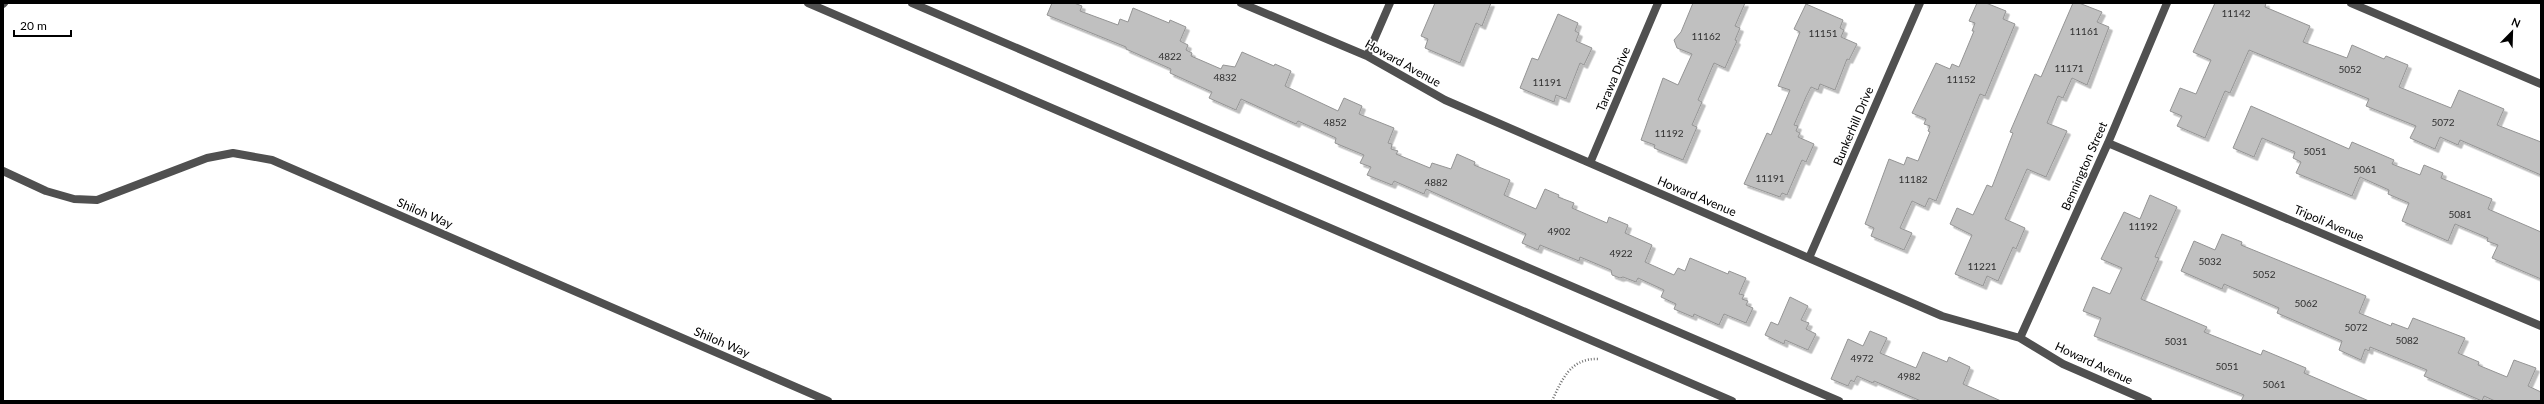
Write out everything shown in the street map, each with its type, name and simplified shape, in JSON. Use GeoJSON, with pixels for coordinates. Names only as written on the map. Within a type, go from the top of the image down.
{"type":"FeatureCollection","features":[{"type":"Feature","properties":{"kind":"street"},"geometry":{"type":"LineString","coordinates":[[808,3],[1732,401]]}},
{"type":"Feature","properties":{"kind":"street"},"geometry":{"type":"LineString","coordinates":[[912,3],[1838,401]]}},
{"type":"Feature","properties":{"kind":"street","name":"Howard Avenue"},"geometry":{"type":"LineString","coordinates":[[1241,3],[1367,56],[1446,100],[1942,316],[2020,338],[2062,364],[2148,401]]}},
{"type":"Feature","properties":{"kind":"street"},"geometry":{"type":"LineString","coordinates":[[1367,56],[1390,3]]}},
{"type":"Feature","properties":{"kind":"street","name":"Tarawa Drive"},"geometry":{"type":"LineString","coordinates":[[1590,163],[1658,3]]}},
{"type":"Feature","properties":{"kind":"street","name":"Bunkerhill Drive"},"geometry":{"type":"LineString","coordinates":[[1809,258],[1920,3]]}},
{"type":"Feature","properties":{"kind":"street","name":"Bennington Street"},"geometry":{"type":"LineString","coordinates":[[2020,338],[2108,143],[2167,3]]}},
{"type":"Feature","properties":{"kind":"street"},"geometry":{"type":"LineString","coordinates":[[2351,3],[2541,84]]}},
{"type":"Feature","properties":{"kind":"street","name":"Tripoli Avenue"},"geometry":{"type":"LineString","coordinates":[[2108,143],[2541,326]]}},
{"type":"Feature","properties":{"kind":"street","name":"Shiloh Way"},"geometry":{"type":"LineString","coordinates":[[3,171],[46,191],[74,199],[97,200],[206,158],[233,153],[272,160],[828,401]]}},
{"type":"Feature","properties":{"kind":"path"},"geometry":{"type":"LineString","coordinates":[[1552,401],[1569,370],[1584,359],[1598,359],[1604,362]]}},
{"type":"Feature","properties":{"kind":"building"},"geometry":{"type":"Polygon","coordinates":[[[1052,3],[1074,3],[1082,6],[1080,11],[1118,25],[1120,19],[1128,22],[1133,8],[1169,23],[1170,20],[1186,27],[1180,41],[1188,45],[1186,50],[1192,53],[1191,56],[1221,69],[1223,65],[1235,67],[1242,52],[1274,66],[1275,64],[1291,71],[1285,86],[1338,111],[1344,98],[1362,106],[1359,114],[1394,128],[1388,143],[1392,144],[1391,149],[1398,151],[1396,154],[1430,168],[1432,163],[1451,169],[1457,154],[1475,162],[1474,165],[1510,180],[1504,195],[1536,209],[1545,189],[1559,195],[1558,197],[1574,203],[1572,208],[1607,223],[1609,217],[1628,225],[1625,233],[1652,245],[1645,262],[1674,275],[1678,268],[1685,271],[1690,258],[1728,274],[1729,271],[1746,278],[1739,294],[1744,295],[1742,299],[1748,301],[1746,305],[1753,308],[1746,323],[1724,314],[1719,325],[1694,314],[1693,317],[1674,309],[1676,304],[1661,297],[1664,290],[1638,278],[1636,282],[1623,277],[1620,278],[1612,275],[1611,270],[1580,257],[1579,261],[1540,245],[1538,250],[1522,243],[1526,234],[1426,189],[1424,194],[1394,181],[1392,185],[1367,175],[1371,167],[1360,163],[1364,155],[1335,143],[1336,138],[1298,121],[1296,124],[1241,99],[1236,110],[1209,98],[1212,92],[1170,73],[1171,69],[1126,49],[1126,47],[1047,15],[1052,3]]]}},
{"type":"Feature","properties":{"kind":"building"},"geometry":{"type":"Polygon","coordinates":[[[1435,3],[1491,3],[1482,26],[1476,23],[1460,63],[1425,48],[1428,39],[1421,36],[1435,3]]]}},
{"type":"Feature","properties":{"kind":"building"},"geometry":{"type":"Polygon","coordinates":[[[1693,3],[1745,3],[1735,26],[1740,28],[1735,40],[1737,41],[1725,68],[1714,63],[1698,100],[1702,102],[1692,125],[1697,127],[1683,160],[1654,148],[1655,145],[1641,140],[1663,78],[1678,85],[1692,54],[1677,48],[1674,40],[1681,32],[1693,3]]]}},
{"type":"Feature","properties":{"kind":"building"},"geometry":{"type":"Polygon","coordinates":[[[1977,3],[1986,3],[2006,11],[2003,19],[2015,24],[1985,96],[1980,94],[1936,201],[1929,198],[1925,207],[1912,201],[1900,228],[1912,233],[1904,250],[1871,236],[1874,228],[1865,224],[1889,159],[1904,165],[1907,157],[1918,161],[1930,132],[1928,131],[1930,126],[1924,124],[1926,119],[1912,113],[1936,63],[1950,69],[1952,64],[1959,67],[1974,31],[1972,31],[1975,23],[1969,21],[1977,3]]]}},
{"type":"Feature","properties":{"kind":"building"},"geometry":{"type":"Polygon","coordinates":[[[2073,3],[2079,3],[2102,12],[2097,22],[2109,27],[2087,85],[2072,78],[2063,98],[2058,96],[2047,123],[2067,131],[2046,177],[2027,169],[2005,219],[2025,228],[2016,249],[2013,247],[1998,281],[1987,276],[1983,286],[1955,274],[1972,235],[1950,224],[1957,208],[1973,215],[1987,185],[1992,187],[2013,133],[2010,132],[2035,74],[2041,77],[2073,3]]]}},
{"type":"Feature","properties":{"kind":"building"},"geometry":{"type":"Polygon","coordinates":[[[2215,3],[2266,3],[2265,7],[2310,26],[2303,42],[2347,58],[2352,45],[2384,59],[2386,56],[2408,65],[2399,87],[2451,108],[2459,90],[2504,109],[2497,125],[2541,142],[2541,175],[2460,140],[2458,145],[2440,137],[2435,149],[2410,138],[2416,126],[2366,106],[2369,99],[2249,50],[2230,93],[2225,91],[2205,138],[2177,126],[2182,116],[2170,111],[2180,88],[2196,94],[2211,60],[2193,52],[2215,3]]]}},
{"type":"Feature","properties":{"kind":"building"},"geometry":{"type":"Polygon","coordinates":[[[1806,4],[1843,20],[1840,28],[1844,30],[1841,37],[1857,44],[1849,60],[1847,59],[1835,90],[1820,84],[1818,90],[1811,87],[1794,125],[1798,126],[1796,131],[1800,133],[1798,137],[1814,144],[1806,162],[1802,160],[1787,195],[1782,193],[1780,197],[1744,184],[1767,133],[1771,135],[1790,90],[1778,86],[1800,32],[1794,29],[1806,4]]]}},
{"type":"Feature","properties":{"kind":"building"},"geometry":{"type":"Polygon","coordinates":[[[1558,14],[1578,23],[1575,31],[1579,33],[1576,41],[1592,48],[1584,65],[1580,63],[1566,99],[1556,95],[1554,102],[1520,88],[1532,58],[1538,60],[1558,14]]]}},
{"type":"Feature","properties":{"kind":"building"},"geometry":{"type":"Polygon","coordinates":[[[2251,106],[2349,149],[2352,142],[2394,160],[2392,164],[2420,175],[2424,165],[2443,173],[2441,178],[2492,199],[2488,209],[2541,232],[2541,279],[2492,258],[2498,245],[2487,241],[2488,238],[2455,224],[2448,241],[2402,221],[2409,203],[2388,194],[2389,190],[2360,177],[2352,196],[2296,173],[2301,162],[2293,158],[2295,152],[2262,138],[2254,157],[2233,148],[2251,106]]]}},
{"type":"Feature","properties":{"kind":"building"},"geometry":{"type":"Polygon","coordinates":[[[2150,195],[2177,207],[2155,257],[2159,258],[2141,299],[2207,327],[2204,332],[2261,355],[2263,350],[2306,368],[2304,373],[2369,401],[2241,401],[2244,395],[2094,336],[2101,318],[2083,311],[2093,287],[2110,294],[2122,268],[2101,259],[2124,212],[2140,219],[2150,195]]]}},
{"type":"Feature","properties":{"kind":"building"},"geometry":{"type":"Polygon","coordinates":[[[2222,234],[2242,242],[2241,245],[2366,296],[2359,313],[2391,326],[2392,323],[2408,329],[2413,318],[2465,338],[2458,353],[2479,362],[2478,365],[2507,377],[2514,360],[2536,368],[2528,386],[2541,392],[2541,401],[2495,401],[2484,396],[2482,401],[2424,376],[2427,370],[2370,347],[2369,351],[2365,349],[2361,360],[2339,350],[2342,341],[2277,313],[2279,308],[2224,284],[2222,289],[2181,271],[2194,241],[2215,250],[2222,234]]]}},
{"type":"Feature","properties":{"kind":"building"},"geometry":{"type":"Polygon","coordinates":[[[1790,297],[1808,306],[1801,320],[1809,323],[1806,329],[1816,334],[1808,350],[1785,340],[1784,344],[1765,335],[1771,322],[1778,325],[1790,297]]]}},
{"type":"Feature","properties":{"kind":"building"},"geometry":{"type":"Polygon","coordinates":[[[1870,331],[1887,338],[1880,353],[1916,368],[1923,352],[1947,362],[1949,357],[1970,367],[1963,384],[2001,401],[1921,401],[1874,381],[1873,383],[1857,376],[1854,382],[1851,380],[1848,386],[1831,379],[1848,339],[1863,346],[1870,331]]]}}]}
